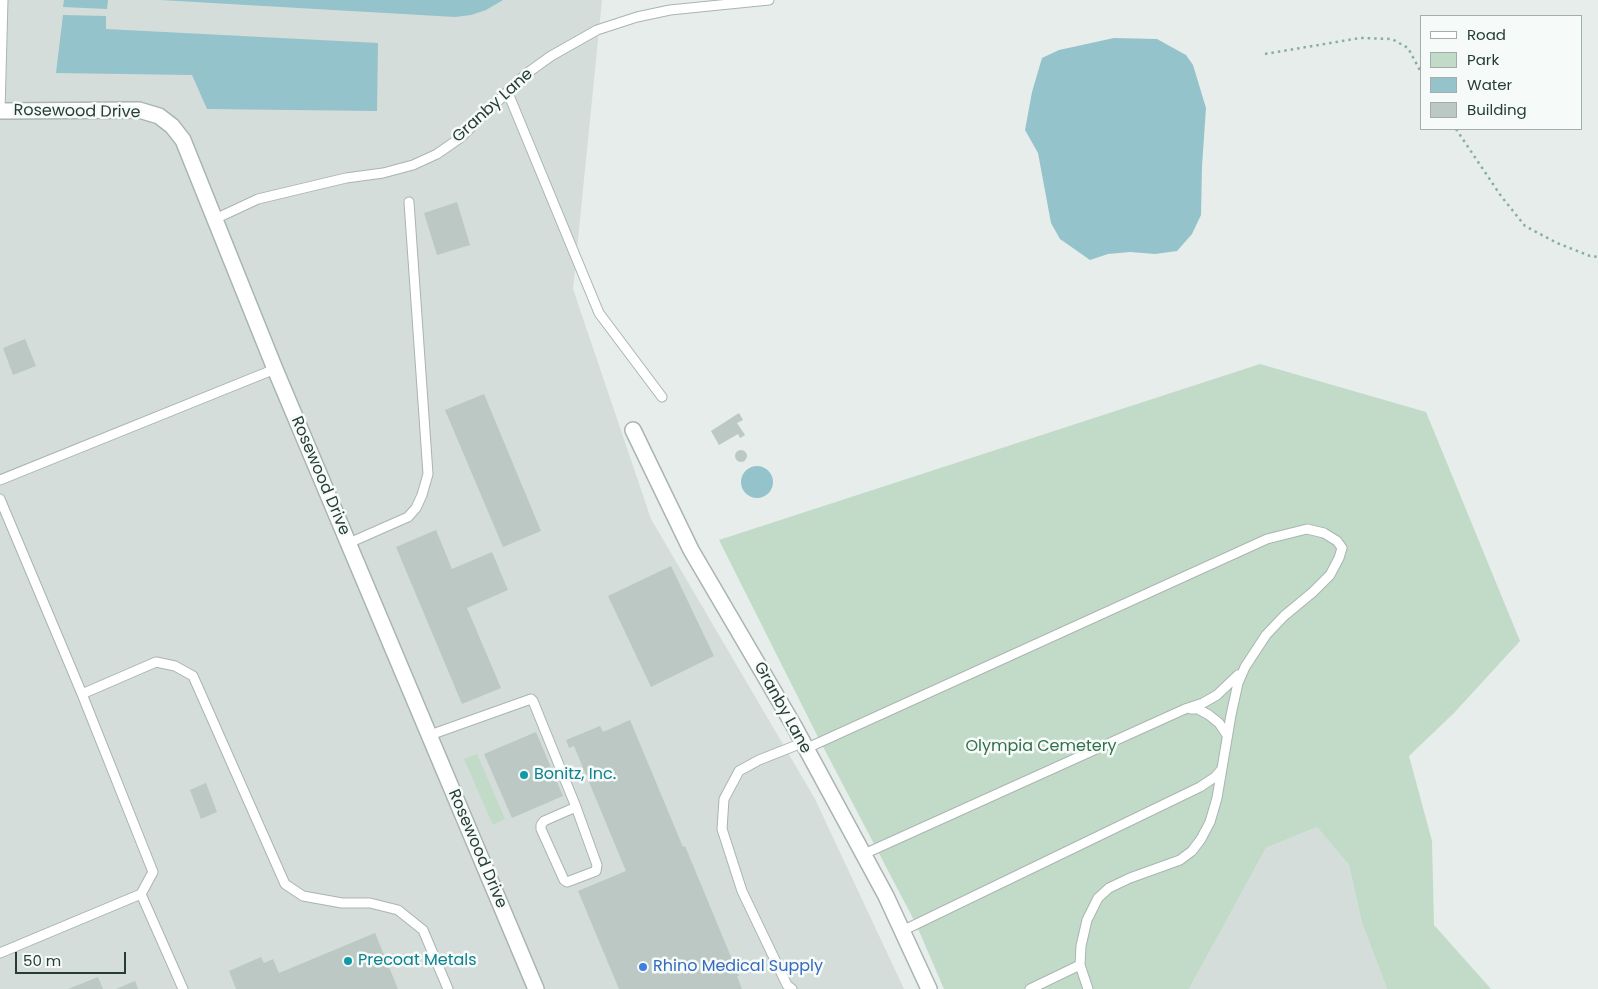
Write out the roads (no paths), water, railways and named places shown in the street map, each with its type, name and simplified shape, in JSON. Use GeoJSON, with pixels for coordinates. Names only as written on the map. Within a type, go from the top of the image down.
{"type":"FeatureCollection","features":[{"type":"Feature","properties":{"kind":"street","name":"Rosewood Drive"},"geometry":{"type":"LineString","coordinates":[[0,111],[139,110],[159,116],[172,126],[183,140],[275,369],[536,989]]}},
{"type":"Feature","properties":{"kind":"street","name":"Granby Lane"},"geometry":{"type":"LineString","coordinates":[[633,430],[690,550],[794,726],[864,854],[886,896],[928,989]]}},
{"type":"Feature","properties":{"kind":"lane"},"geometry":{"type":"LineString","coordinates":[[0,111],[3,0]]}},
{"type":"Feature","properties":{"kind":"lane","name":"Granby Lane"},"geometry":{"type":"LineString","coordinates":[[215,219],[258,199],[338,180],[383,173],[413,165],[437,154],[460,138],[526,74],[551,56],[597,30],[637,17],[670,10],[769,0]]}},
{"type":"Feature","properties":{"kind":"lane"},"geometry":{"type":"LineString","coordinates":[[508,93],[599,313],[662,397]]}},
{"type":"Feature","properties":{"kind":"lane"},"geometry":{"type":"LineString","coordinates":[[349,543],[408,517],[419,502],[428,474],[409,202]]}},
{"type":"Feature","properties":{"kind":"lane"},"geometry":{"type":"LineString","coordinates":[[0,480],[275,369]]}},
{"type":"Feature","properties":{"kind":"lane"},"geometry":{"type":"LineString","coordinates":[[0,499],[82,694],[153,872],[141,894],[0,953]]}},
{"type":"Feature","properties":{"kind":"lane"},"geometry":{"type":"LineString","coordinates":[[792,989],[787,985],[742,891],[722,829],[724,799],[739,771],[759,760],[804,746],[1267,539],[1307,529],[1324,533],[1337,541],[1342,548],[1340,558],[1330,575],[1284,616],[1266,635],[1245,668],[1238,683],[1227,735],[1219,790],[1210,822],[1192,851],[1180,860],[1130,878],[1109,888],[1098,898],[1087,920],[1081,946],[1080,965],[1088,989]]}},
{"type":"Feature","properties":{"kind":"lane"},"geometry":{"type":"LineString","coordinates":[[82,694],[156,662],[174,666],[193,676],[286,884],[303,896],[342,903],[370,903],[398,910],[423,930],[448,989]]}},
{"type":"Feature","properties":{"kind":"lane"},"geometry":{"type":"LineString","coordinates":[[864,854],[1185,709],[1203,703],[1231,684],[1245,668]]}},
{"type":"Feature","properties":{"kind":"lane"},"geometry":{"type":"LineString","coordinates":[[430,735],[531,699],[576,806],[597,868],[596,871],[567,882],[564,880],[541,829],[541,825],[544,821],[576,806]]}},
{"type":"Feature","properties":{"kind":"lane"},"geometry":{"type":"LineString","coordinates":[[1185,709],[1198,709],[1208,715],[1218,723],[1227,735]]}},
{"type":"Feature","properties":{"kind":"lane"},"geometry":{"type":"LineString","coordinates":[[902,931],[1204,785],[1222,769]]}},
{"type":"Feature","properties":{"kind":"lane"},"geometry":{"type":"LineString","coordinates":[[1204,785],[1219,790]]}},
{"type":"Feature","properties":{"kind":"lane"},"geometry":{"type":"LineString","coordinates":[[141,894],[183,989]]}},
{"type":"Feature","properties":{"kind":"lane"},"geometry":{"type":"LineString","coordinates":[[1030,989],[1080,965]]}},
{"type":"Feature","properties":{"kind":"water"},"geometry":{"type":"Polygon","coordinates":[[[64,0],[108,0],[107,9],[63,7],[64,0]]]}},
{"type":"Feature","properties":{"kind":"water"},"geometry":{"type":"Polygon","coordinates":[[[160,0],[503,0],[486,10],[471,15],[455,17],[160,0]]]}},
{"type":"Feature","properties":{"kind":"water"},"geometry":{"type":"Polygon","coordinates":[[[63,15],[106,16],[106,29],[378,43],[377,111],[207,109],[192,75],[56,73],[63,15]]]}},
{"type":"Feature","properties":{"kind":"water"},"geometry":{"type":"Polygon","coordinates":[[[1114,38],[1157,39],[1186,55],[1193,65],[1206,108],[1201,215],[1192,234],[1177,251],[1155,254],[1130,252],[1108,254],[1090,260],[1060,239],[1051,223],[1038,153],[1025,130],[1032,92],[1042,58],[1059,50],[1114,38]]]}},
{"type":"Feature","properties":{"kind":"water"},"geometry":{"type":"Polygon","coordinates":[[[757,466],[769,470],[773,482],[769,494],[757,498],[745,494],[741,482],[745,470],[757,466]]]}},
{"type":"Feature","properties":{"kind":"place","name":"Bonitz, Inc."},"geometry":{"type":"Point","coordinates":[524,775]}},
{"type":"Feature","properties":{"kind":"place","name":"Precoat Metals"},"geometry":{"type":"Point","coordinates":[348,961]}},
{"type":"Feature","properties":{"kind":"place","name":"Rhino Medical Supply"},"geometry":{"type":"Point","coordinates":[643,967]}},
{"type":"Feature","properties":{"kind":"park label","name":"Olympia Cemetery"},"geometry":{"type":"Point","coordinates":[1041,747]}}]}
